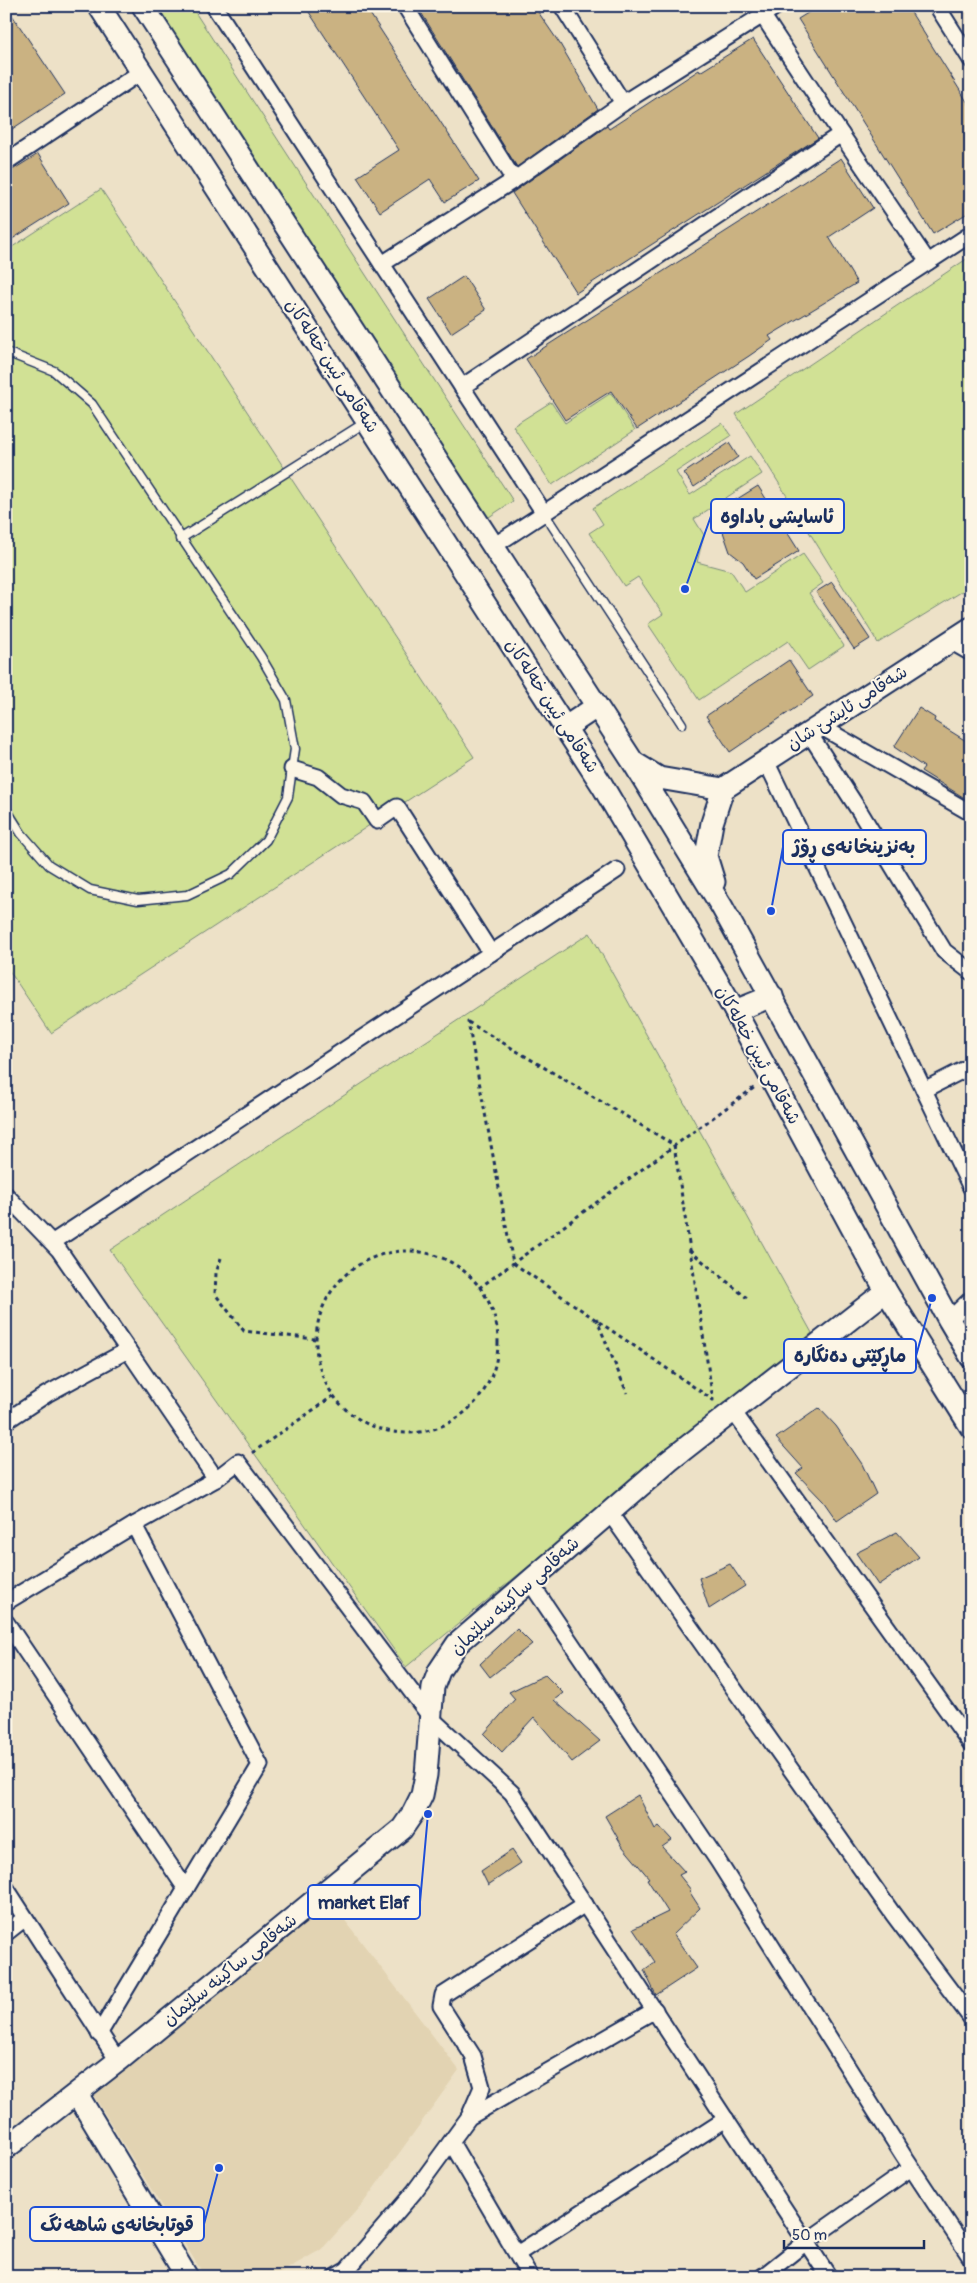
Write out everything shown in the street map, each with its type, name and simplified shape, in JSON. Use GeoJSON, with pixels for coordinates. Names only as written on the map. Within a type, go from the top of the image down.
{"type":"FeatureCollection","features":[{"type":"Feature","properties":{"kind":"main road","name":"شەقامی ئیبن خەلەکان"},"geometry":{"type":"LineString","coordinates":[[99,6],[566,727],[638,844],[735,1011],[886,1291],[971,1427]]}},
{"type":"Feature","properties":{"kind":"main road","name":"شەقامی ئیبن خەلەکان"},"geometry":{"type":"LineString","coordinates":[[143,6],[596,708],[633,762],[722,907],[971,1357]]}},
{"type":"Feature","properties":{"kind":"main road","name":"شەقامی ئایشێ شان"},"geometry":{"type":"LineString","coordinates":[[723,789],[971,628]]}},
{"type":"Feature","properties":{"kind":"main road"},"geometry":{"type":"LineString","coordinates":[[566,727],[596,708]]}},
{"type":"Feature","properties":{"kind":"main road"},"geometry":{"type":"LineString","coordinates":[[633,762],[659,778],[723,789],[712,823],[706,856],[722,907]]}},
{"type":"Feature","properties":{"kind":"main road"},"geometry":{"type":"LineString","coordinates":[[735,1011],[772,996]]}},
{"type":"Feature","properties":{"kind":"main road","name":"شەقامی ساکینە سلێمان"},"geometry":{"type":"LineString","coordinates":[[6,2148],[118,2061],[402,1829],[422,1795],[432,1719],[433,1687],[447,1657],[457,1644],[609,1512],[733,1411],[886,1291]]}},
{"type":"Feature","properties":{"kind":"main road"},"geometry":{"type":"LineString","coordinates":[[77,2094],[187,2277]]}},
{"type":"Feature","properties":{"kind":"street"},"geometry":{"type":"LineString","coordinates":[[214,6],[544,513]]}},
{"type":"Feature","properties":{"kind":"street"},"geometry":{"type":"LineString","coordinates":[[405,6],[514,180]]}},
{"type":"Feature","properties":{"kind":"street"},"geometry":{"type":"LineString","coordinates":[[562,6],[623,103]]}},
{"type":"Feature","properties":{"kind":"street"},"geometry":{"type":"LineString","coordinates":[[382,264],[514,180],[623,103],[764,16],[777,6]]}},
{"type":"Feature","properties":{"kind":"street"},"geometry":{"type":"LineString","coordinates":[[937,6],[970,56]]}},
{"type":"Feature","properties":{"kind":"street"},"geometry":{"type":"LineString","coordinates":[[764,16],[928,262]]}},
{"type":"Feature","properties":{"kind":"street"},"geometry":{"type":"LineString","coordinates":[[6,162],[141,72]]}},
{"type":"Feature","properties":{"kind":"street"},"geometry":{"type":"LineString","coordinates":[[462,387],[841,134]]}},
{"type":"Feature","properties":{"kind":"street"},"geometry":{"type":"LineString","coordinates":[[492,547],[928,262],[969,239]]}},
{"type":"Feature","properties":{"kind":"street"},"geometry":{"type":"LineString","coordinates":[[950,641],[971,652]]}},
{"type":"Feature","properties":{"kind":"street"},"geometry":{"type":"LineString","coordinates":[[814,730],[971,813]]}},
{"type":"Feature","properties":{"kind":"street"},"geometry":{"type":"LineString","coordinates":[[814,730],[860,812],[944,951],[971,972]]}},
{"type":"Feature","properties":{"kind":"street"},"geometry":{"type":"LineString","coordinates":[[766,761],[971,1188]]}},
{"type":"Feature","properties":{"kind":"street"},"geometry":{"type":"LineString","coordinates":[[292,769],[318,777],[341,794],[364,802],[376,821],[397,807],[491,953]]}},
{"type":"Feature","properties":{"kind":"street"},"geometry":{"type":"LineString","coordinates":[[53,1242],[617,870]]}},
{"type":"Feature","properties":{"kind":"street"},"geometry":{"type":"LineString","coordinates":[[924,1090],[971,1066]]}},
{"type":"Feature","properties":{"kind":"street"},"geometry":{"type":"LineString","coordinates":[[6,1195],[53,1242],[216,1479]]}},
{"type":"Feature","properties":{"kind":"street"},"geometry":{"type":"LineString","coordinates":[[949,1320],[971,1299]]}},
{"type":"Feature","properties":{"kind":"street"},"geometry":{"type":"LineString","coordinates":[[6,1421],[47,1394],[128,1350]]}},
{"type":"Feature","properties":{"kind":"street"},"geometry":{"type":"LineString","coordinates":[[733,1411],[971,1744]]}},
{"type":"Feature","properties":{"kind":"street"},"geometry":{"type":"LineString","coordinates":[[6,1602],[134,1525],[216,1479],[238,1462],[432,1719],[512,1793],[829,2277]]}},
{"type":"Feature","properties":{"kind":"street"},"geometry":{"type":"LineString","coordinates":[[609,1512],[888,1906],[971,2018]]}},
{"type":"Feature","properties":{"kind":"street"},"geometry":{"type":"LineString","coordinates":[[99,2034],[260,1765],[134,1525]]}},
{"type":"Feature","properties":{"kind":"street"},"geometry":{"type":"LineString","coordinates":[[530,1582],[718,1861],[911,2168],[971,2258]]}},
{"type":"Feature","properties":{"kind":"street"},"geometry":{"type":"LineString","coordinates":[[6,1622],[186,1888]]}},
{"type":"Feature","properties":{"kind":"street"},"geometry":{"type":"LineString","coordinates":[[6,1888],[118,2061]]}},
{"type":"Feature","properties":{"kind":"street"},"geometry":{"type":"LineString","coordinates":[[344,2275],[414,2192],[451,2142],[469,2117],[482,2087],[473,2056],[441,2006],[443,1995],[585,1904]]}},
{"type":"Feature","properties":{"kind":"street"},"geometry":{"type":"LineString","coordinates":[[6,1934],[25,1918]]}},
{"type":"Feature","properties":{"kind":"street"},"geometry":{"type":"LineString","coordinates":[[469,2117],[655,2010]]}},
{"type":"Feature","properties":{"kind":"street"},"geometry":{"type":"LineString","coordinates":[[517,2254],[726,2119]]}},
{"type":"Feature","properties":{"kind":"street"},"geometry":{"type":"LineString","coordinates":[[451,2142],[530,2277]]}},
{"type":"Feature","properties":{"kind":"street"},"geometry":{"type":"LineString","coordinates":[[762,2277],[806,2242],[911,2168]]}},
{"type":"Feature","properties":{"kind":"lane"},"geometry":{"type":"LineString","coordinates":[[6,352],[54,371],[92,404],[180,539],[261,658],[286,700],[295,749],[288,797],[266,840],[231,874],[187,895],[138,900],[90,890],[48,865],[21,833],[6,809]]}},
{"type":"Feature","properties":{"kind":"lane"},"geometry":{"type":"LineString","coordinates":[[180,539],[367,420]]}},
{"type":"Feature","properties":{"kind":"lane"},"geometry":{"type":"LineString","coordinates":[[544,513],[682,724]]}},
{"type":"Feature","properties":{"kind":"path"},"geometry":{"type":"LineString","coordinates":[[468,1022],[674,1145],[689,1249],[712,1400],[513,1263],[468,1022]]}},
{"type":"Feature","properties":{"kind":"path"},"geometry":{"type":"LineString","coordinates":[[479,1288],[770,1076]]}},
{"type":"Feature","properties":{"kind":"path"},"geometry":{"type":"LineString","coordinates":[[689,1249],[747,1298]]}},
{"type":"Feature","properties":{"kind":"path"},"geometry":{"type":"LineString","coordinates":[[414,1250],[443,1258],[468,1274],[487,1297],[497,1326],[498,1356],[488,1384],[470,1408],[445,1425],[416,1433],[385,1431],[357,1419],[333,1396],[320,1372],[315,1338],[320,1312],[334,1285],[356,1265],[384,1253],[414,1250]]}},
{"type":"Feature","properties":{"kind":"path"},"geometry":{"type":"LineString","coordinates":[[221,1258],[216,1273],[215,1294],[244,1331],[315,1338]]}},
{"type":"Feature","properties":{"kind":"path"},"geometry":{"type":"LineString","coordinates":[[595,1318],[627,1393]]}},
{"type":"Feature","properties":{"kind":"path"},"geometry":{"type":"LineString","coordinates":[[238,1462],[333,1396]]}},
{"type":"Feature","properties":{"kind":"shaded area"},"geometry":{"type":"Polygon","coordinates":[[[331,1902],[459,2070],[364,2202],[322,2249],[273,2277],[205,2277],[91,2091],[331,1902]]]}},
{"type":"Feature","properties":{"kind":"green space"},"geometry":{"type":"Polygon","coordinates":[[[152,6],[191,6],[513,501],[486,519],[152,6]]]}},
{"type":"Feature","properties":{"kind":"green space"},"geometry":{"type":"Polygon","coordinates":[[[101,189],[474,757],[51,1033],[6,966],[6,251],[101,189]]]}},
{"type":"Feature","properties":{"kind":"green space"},"geometry":{"type":"Polygon","coordinates":[[[971,256],[971,586],[878,643],[736,414],[971,256]]]}},
{"type":"Feature","properties":{"kind":"green space"},"geometry":{"type":"Polygon","coordinates":[[[611,393],[635,430],[552,485],[513,426],[551,402],[565,423],[611,393]]]}},
{"type":"Feature","properties":{"kind":"green space"},"geometry":{"type":"Polygon","coordinates":[[[722,423],[731,436],[676,472],[690,495],[750,456],[762,474],[694,519],[704,535],[697,562],[731,571],[745,592],[803,554],[823,583],[809,593],[844,646],[808,670],[788,641],[699,700],[648,624],[663,614],[638,577],[624,586],[589,533],[603,524],[593,508],[722,423]]]}},
{"type":"Feature","properties":{"kind":"green space"},"geometry":{"type":"Polygon","coordinates":[[[590,933],[812,1333],[406,1667],[110,1250],[590,933]]]}},
{"type":"Feature","properties":{"kind":"building"},"geometry":{"type":"Polygon","coordinates":[[[6,6],[65,94],[6,133],[6,6]]]}},
{"type":"Feature","properties":{"kind":"building"},"geometry":{"type":"Polygon","coordinates":[[[305,6],[365,6],[479,181],[445,202],[430,179],[380,212],[357,177],[399,150],[305,6]]]}},
{"type":"Feature","properties":{"kind":"building"},"geometry":{"type":"Polygon","coordinates":[[[417,6],[534,6],[560,44],[598,109],[517,167],[417,6]]]}},
{"type":"Feature","properties":{"kind":"building"},"geometry":{"type":"Polygon","coordinates":[[[819,6],[907,6],[971,108],[971,211],[933,234],[798,19],[819,6]]]}},
{"type":"Feature","properties":{"kind":"building"},"geometry":{"type":"Polygon","coordinates":[[[753,39],[818,138],[576,293],[512,193],[607,126],[609,129],[699,70],[700,72],[753,39]]]}},
{"type":"Feature","properties":{"kind":"building"},"geometry":{"type":"Polygon","coordinates":[[[38,154],[69,203],[6,243],[6,174],[38,154]]]}},
{"type":"Feature","properties":{"kind":"building"},"geometry":{"type":"Polygon","coordinates":[[[841,158],[873,208],[829,237],[857,283],[769,336],[772,340],[637,429],[611,391],[565,420],[526,359],[841,158]]]}},
{"type":"Feature","properties":{"kind":"building"},"geometry":{"type":"Polygon","coordinates":[[[464,276],[486,310],[451,333],[429,299],[464,276]]]}},
{"type":"Feature","properties":{"kind":"building"},"geometry":{"type":"Polygon","coordinates":[[[729,443],[738,457],[694,487],[684,473],[729,443]]]}},
{"type":"Feature","properties":{"kind":"building"},"geometry":{"type":"Polygon","coordinates":[[[758,486],[799,551],[754,579],[743,562],[730,552],[722,529],[713,514],[758,486]]]}},
{"type":"Feature","properties":{"kind":"building"},"geometry":{"type":"Polygon","coordinates":[[[832,582],[870,639],[854,649],[816,592],[832,582]]]}},
{"type":"Feature","properties":{"kind":"building"},"geometry":{"type":"Polygon","coordinates":[[[789,660],[813,696],[730,752],[706,716],[789,660]]]}},
{"type":"Feature","properties":{"kind":"building"},"geometry":{"type":"Polygon","coordinates":[[[919,708],[935,718],[934,721],[971,744],[971,802],[921,771],[924,767],[894,747],[919,708]]]}},
{"type":"Feature","properties":{"kind":"building"},"geometry":{"type":"Polygon","coordinates":[[[819,1408],[836,1426],[862,1464],[876,1494],[837,1521],[823,1501],[796,1473],[803,1468],[776,1438],[819,1408]]]}},
{"type":"Feature","properties":{"kind":"building"},"geometry":{"type":"Polygon","coordinates":[[[897,1532],[919,1557],[878,1585],[856,1553],[897,1532]]]}},
{"type":"Feature","properties":{"kind":"building"},"geometry":{"type":"Polygon","coordinates":[[[730,1564],[745,1586],[709,1609],[699,1578],[730,1564]]]}},
{"type":"Feature","properties":{"kind":"building"},"geometry":{"type":"Polygon","coordinates":[[[517,1629],[532,1644],[490,1677],[480,1664],[517,1629]]]}},
{"type":"Feature","properties":{"kind":"building"},"geometry":{"type":"Polygon","coordinates":[[[545,1675],[563,1693],[554,1700],[600,1741],[572,1762],[534,1717],[502,1752],[484,1734],[515,1699],[509,1692],[545,1675]]]}},
{"type":"Feature","properties":{"kind":"building"},"geometry":{"type":"Polygon","coordinates":[[[638,1795],[655,1829],[659,1826],[672,1840],[662,1847],[685,1872],[679,1875],[691,1890],[689,1891],[700,1908],[673,1934],[697,1968],[656,1995],[644,1970],[655,1962],[633,1929],[668,1912],[647,1879],[649,1878],[623,1847],[605,1816],[638,1795]]]}},
{"type":"Feature","properties":{"kind":"building"},"geometry":{"type":"Polygon","coordinates":[[[512,1850],[521,1863],[488,1885],[481,1871],[512,1850]]]}},
{"type":"Feature","properties":{"kind":"place","name":"ئاسايشى باداوه"},"geometry":{"type":"Point","coordinates":[685,589]}},
{"type":"Feature","properties":{"kind":"place","name":"بەنزینخانەی ڕۆژ"},"geometry":{"type":"Point","coordinates":[771,911]}},
{"type":"Feature","properties":{"kind":"place","name":"ماڕكێتی دەنگارە"},"geometry":{"type":"Point","coordinates":[932,1298]}},
{"type":"Feature","properties":{"kind":"place","name":"market Elaf"},"geometry":{"type":"Point","coordinates":[428,1814]}},
{"type":"Feature","properties":{"kind":"place","name":"قوتابخانەى شاهەنگ"},"geometry":{"type":"Point","coordinates":[219,2168]}}]}
